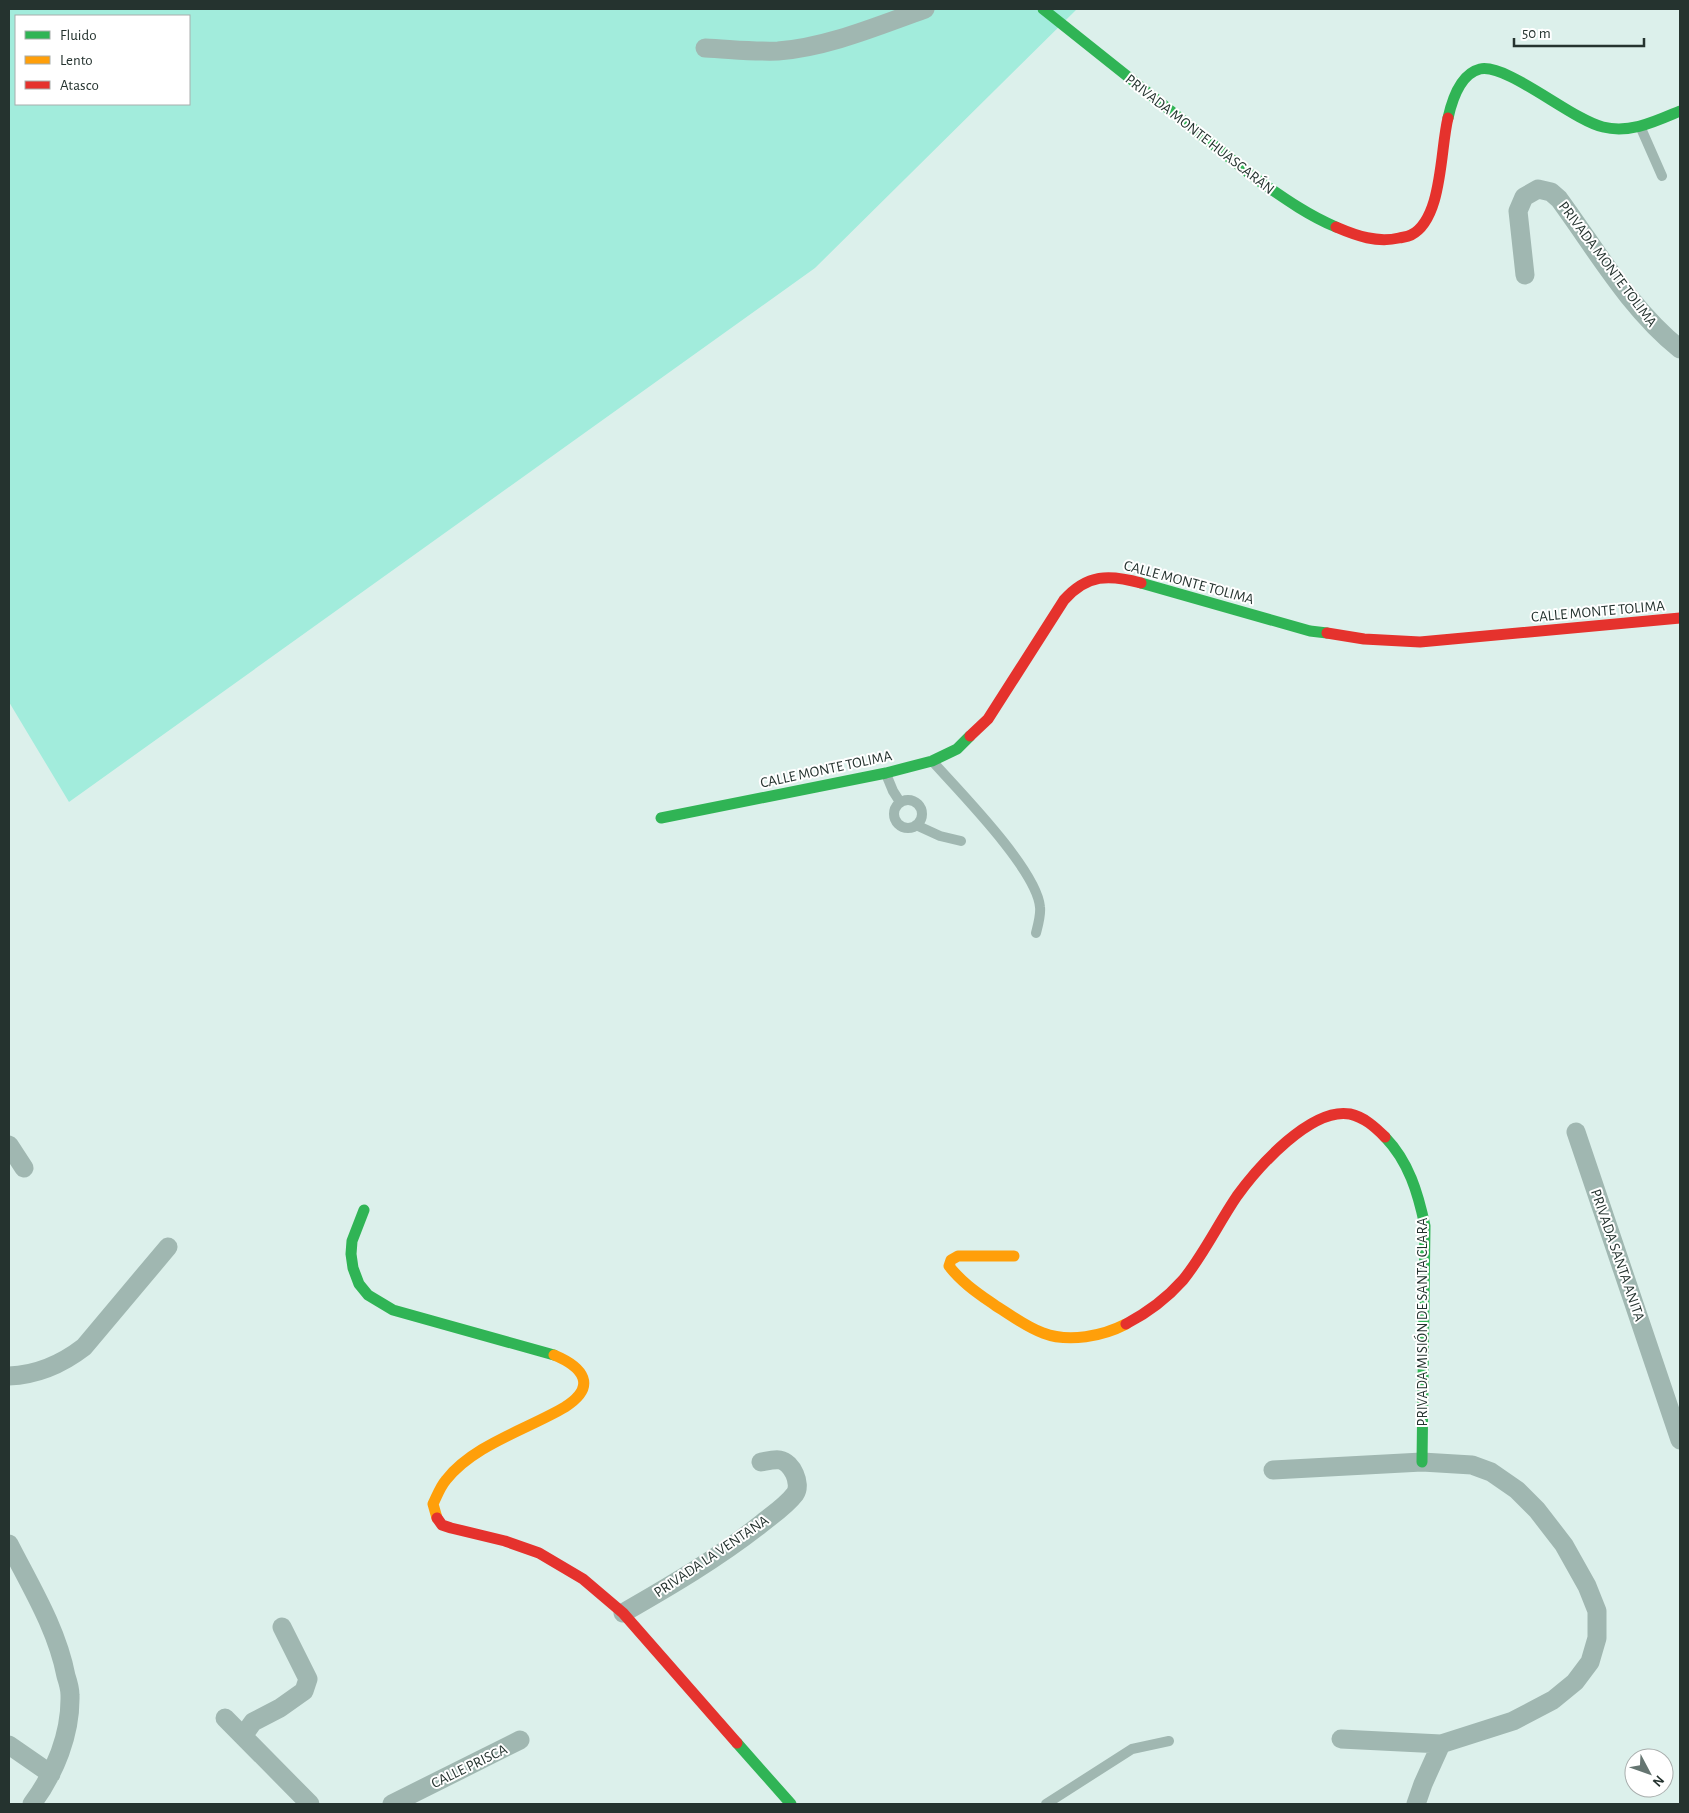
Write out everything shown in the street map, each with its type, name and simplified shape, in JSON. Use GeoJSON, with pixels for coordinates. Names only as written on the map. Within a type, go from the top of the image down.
{"type":"FeatureCollection","features":[{"type":"Feature","properties":{"kind":"street"},"geometry":{"type":"LineString","coordinates":[[705,48],[777,51],[812,46],[860,33],[924,9]]}},
{"type":"Feature","properties":{"kind":"street","name":"PRIVADA MONTE HUASCARÁN"},"geometry":{"type":"LineString","coordinates":[[1042,9],[1181,118],[1252,177],[1282,198],[1346,233],[1366,239],[1403,240],[1418,231],[1426,221],[1432,209],[1438,185],[1444,141],[1454,94],[1461,81],[1470,73],[1482,68],[1504,73],[1561,107],[1601,126],[1621,129],[1640,125],[1680,111]]}},
{"type":"Feature","properties":{"kind":"street","name":"PRIVADA MONTE TOLIMA"},"geometry":{"type":"LineString","coordinates":[[1525,276],[1518,211],[1524,197],[1538,189],[1551,192],[1559,199],[1638,308],[1665,337],[1680,349]]}},
{"type":"Feature","properties":{"kind":"street","name":"CALLE MONTE TOLIMA"},"geometry":{"type":"LineString","coordinates":[[661,818],[886,773],[932,761],[957,750],[988,719],[1064,600],[1073,590],[1087,580],[1100,577],[1121,577],[1310,631],[1364,639],[1420,642],[1680,618]]}},
{"type":"Feature","properties":{"kind":"street","name":"PRIVADA MISIÓN DE SANTA CLARA"},"geometry":{"type":"LineString","coordinates":[[1014,1256],[958,1256],[951,1260],[949,1266],[952,1272],[987,1298],[1023,1323],[1049,1336],[1081,1338],[1121,1327],[1148,1311],[1180,1282],[1203,1251],[1243,1188],[1261,1166],[1302,1129],[1322,1117],[1341,1113],[1358,1115],[1393,1145],[1408,1167],[1418,1192],[1425,1226],[1422,1462]]}},
{"type":"Feature","properties":{"kind":"street","name":"PRIVADA SANTA ANITA"},"geometry":{"type":"LineString","coordinates":[[1576,1132],[1680,1440]]}},
{"type":"Feature","properties":{"kind":"street"},"geometry":{"type":"LineString","coordinates":[[9,1145],[24,1168]]}},
{"type":"Feature","properties":{"kind":"street"},"geometry":{"type":"LineString","coordinates":[[364,1210],[353,1235],[351,1254],[353,1268],[359,1284],[368,1295],[393,1310],[548,1352],[575,1365],[582,1374],[584,1386],[576,1399],[568,1406],[480,1453],[447,1477],[433,1504],[438,1519],[446,1527],[506,1541],[558,1561],[605,1595],[791,1804]]}},
{"type":"Feature","properties":{"kind":"street"},"geometry":{"type":"LineString","coordinates":[[9,1376],[28,1374],[56,1365],[84,1347],[168,1246]]}},
{"type":"Feature","properties":{"kind":"street"},"geometry":{"type":"LineString","coordinates":[[1660,1377],[1680,1394]]}},
{"type":"Feature","properties":{"kind":"street","name":"PRIVADA LA VENTANA"},"geometry":{"type":"LineString","coordinates":[[623,1613],[671,1585],[746,1536],[796,1493],[798,1487],[797,1479],[793,1470],[785,1462],[780,1460],[761,1462]]}},
{"type":"Feature","properties":{"kind":"street"},"geometry":{"type":"LineString","coordinates":[[1273,1470],[1422,1462],[1472,1465],[1491,1472],[1517,1490],[1537,1510],[1564,1545],[1587,1586],[1597,1610],[1598,1638],[1590,1662],[1575,1682],[1553,1700],[1513,1721],[1441,1744],[1341,1740]]}},
{"type":"Feature","properties":{"kind":"street"},"geometry":{"type":"LineString","coordinates":[[9,1544],[50,1625],[64,1663],[70,1694],[68,1720],[62,1746],[51,1774],[32,1804]]}},
{"type":"Feature","properties":{"kind":"street"},"geometry":{"type":"LineString","coordinates":[[243,1736],[253,1722],[280,1708],[304,1691],[308,1679],[282,1627]]}},
{"type":"Feature","properties":{"kind":"street"},"geometry":{"type":"LineString","coordinates":[[225,1718],[310,1804]]}},
{"type":"Feature","properties":{"kind":"street","name":"CALLE PRISCA"},"geometry":{"type":"LineString","coordinates":[[392,1804],[520,1740]]}},
{"type":"Feature","properties":{"kind":"street"},"geometry":{"type":"LineString","coordinates":[[1416,1804],[1441,1744]]}},
{"type":"Feature","properties":{"kind":"street"},"geometry":{"type":"LineString","coordinates":[[9,1745],[51,1774]]}},
{"type":"Feature","properties":{"kind":"lane"},"geometry":{"type":"LineString","coordinates":[[1640,125],[1662,176]]}},
{"type":"Feature","properties":{"kind":"lane"},"geometry":{"type":"LineString","coordinates":[[932,761],[992,828],[1019,863],[1031,883],[1040,906],[1036,933]]}},
{"type":"Feature","properties":{"kind":"lane"},"geometry":{"type":"LineString","coordinates":[[886,773],[893,791],[900,802]]}},
{"type":"Feature","properties":{"kind":"lane"},"geometry":{"type":"LineString","coordinates":[[912,800],[918,804],[922,815],[916,825],[904,827],[898,824],[894,812],[900,802],[912,800]]}},
{"type":"Feature","properties":{"kind":"lane"},"geometry":{"type":"LineString","coordinates":[[916,825],[940,836],[961,841]]}},
{"type":"Feature","properties":{"kind":"lane"},"geometry":{"type":"LineString","coordinates":[[1046,1804],[1132,1749],[1169,1741]]}},
{"type":"Feature","properties":{"kind":"green space"},"geometry":{"type":"Polygon","coordinates":[[[9,9],[1077,9],[815,268],[69,802],[9,702],[9,9]]]}},
{"type":"Feature","properties":{"kind":"traffic: fast"},"geometry":{"type":"LineString","coordinates":[[1043,9],[1255,178],[1304,211],[1336,227]]}},
{"type":"Feature","properties":{"kind":"traffic: fast"},"geometry":{"type":"LineString","coordinates":[[1448,118],[1452,103],[1462,82],[1467,76],[1480,69],[1492,69],[1523,83],[1574,114],[1603,127],[1613,129],[1633,128],[1680,111]]}},
{"type":"Feature","properties":{"kind":"traffic: fast"},"geometry":{"type":"LineString","coordinates":[[1141,583],[1310,631],[1327,633]]}},
{"type":"Feature","properties":{"kind":"traffic: fast"},"geometry":{"type":"LineString","coordinates":[[661,818],[886,773],[932,761],[957,749],[970,736]]}},
{"type":"Feature","properties":{"kind":"traffic: fast"},"geometry":{"type":"LineString","coordinates":[[1385,1137],[1400,1157],[1411,1178],[1425,1226],[1422,1462]]}},
{"type":"Feature","properties":{"kind":"traffic: fast"},"geometry":{"type":"LineString","coordinates":[[364,1210],[352,1241],[351,1254],[353,1268],[359,1284],[368,1295],[393,1310],[554,1355]]}},
{"type":"Feature","properties":{"kind":"traffic: fast"},"geometry":{"type":"LineString","coordinates":[[737,1743],[791,1804]]}},
{"type":"Feature","properties":{"kind":"traffic: slow"},"geometry":{"type":"LineString","coordinates":[[1014,1256],[958,1256],[951,1260],[949,1266],[965,1283],[983,1297],[1025,1324],[1043,1333],[1064,1338],[1086,1337],[1107,1332],[1126,1324]]}},
{"type":"Feature","properties":{"kind":"traffic: slow"},"geometry":{"type":"LineString","coordinates":[[437,1518],[433,1504],[440,1489],[457,1468],[486,1447],[565,1407],[581,1392],[584,1384],[579,1371],[573,1365],[554,1355]]}},
{"type":"Feature","properties":{"kind":"traffic: jam"},"geometry":{"type":"LineString","coordinates":[[1336,227],[1359,236],[1383,240],[1411,235],[1421,227],[1435,199],[1448,118]]}},
{"type":"Feature","properties":{"kind":"traffic: jam"},"geometry":{"type":"LineString","coordinates":[[970,736],[988,719],[1064,600],[1073,591],[1081,585],[1099,578],[1119,578],[1141,583]]}},
{"type":"Feature","properties":{"kind":"traffic: jam"},"geometry":{"type":"LineString","coordinates":[[1327,633],[1364,639],[1420,642],[1680,618]]}},
{"type":"Feature","properties":{"kind":"traffic: jam"},"geometry":{"type":"LineString","coordinates":[[1126,1324],[1156,1305],[1183,1280],[1198,1260],[1246,1184],[1272,1155],[1303,1129],[1335,1114],[1350,1114],[1365,1120],[1385,1137]]}},
{"type":"Feature","properties":{"kind":"traffic: jam"},"geometry":{"type":"LineString","coordinates":[[437,1518],[442,1525],[505,1541],[539,1553],[583,1579],[623,1613],[737,1743]]}}]}
